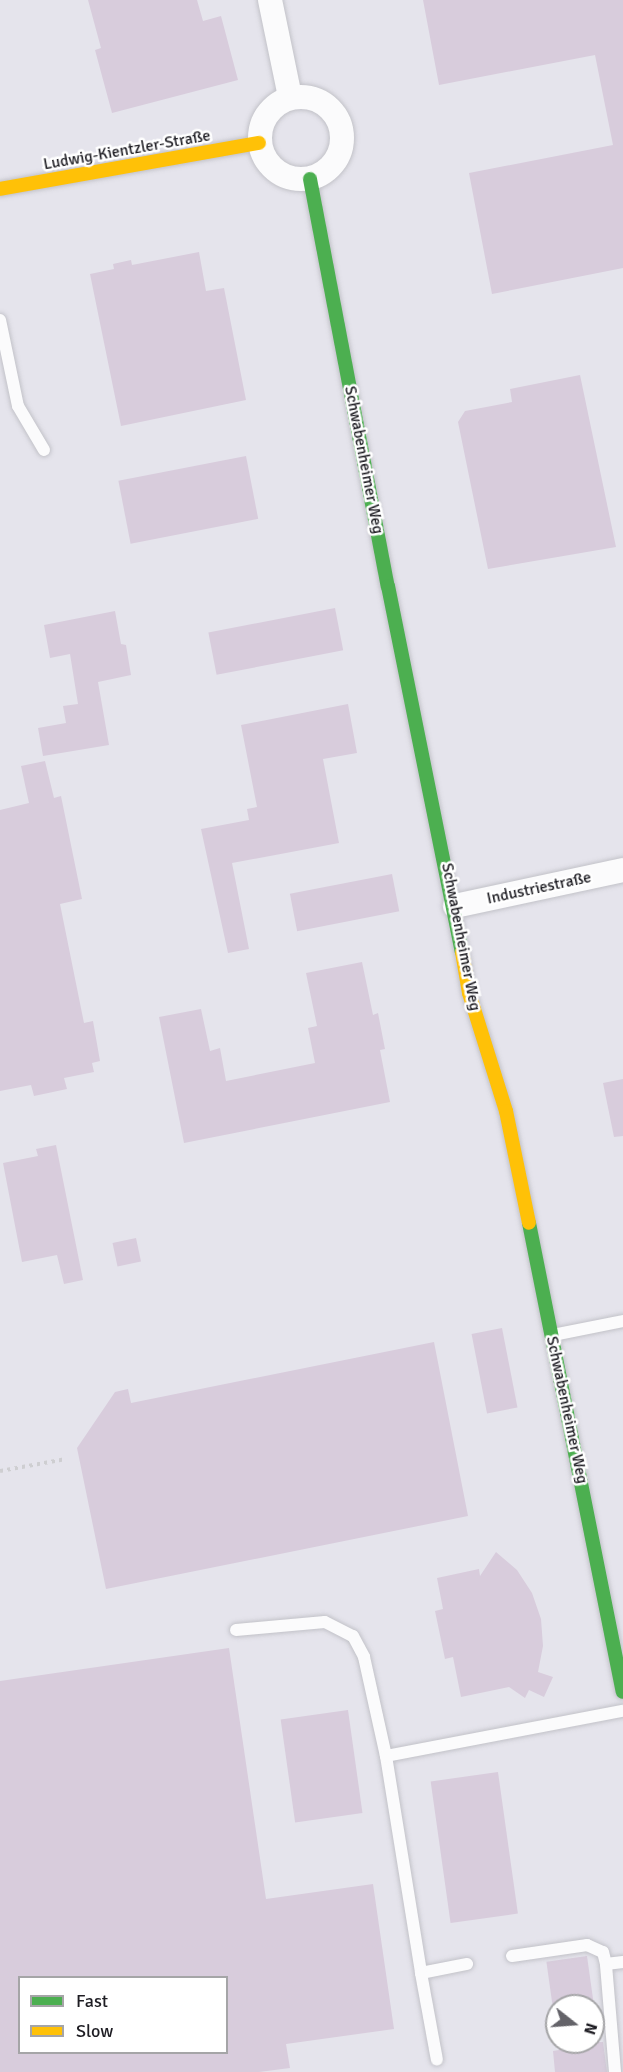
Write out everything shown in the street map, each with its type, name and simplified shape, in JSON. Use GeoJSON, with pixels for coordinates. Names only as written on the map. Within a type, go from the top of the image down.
{"type":"FeatureCollection","features":[{"type":"Feature","properties":{"kind":"street"},"geometry":{"type":"LineString","coordinates":[[270,0],[290,97]]}},
{"type":"Feature","properties":{"kind":"street"},"geometry":{"type":"LineString","coordinates":[[304,96],[322,103],[337,117],[342,129],[339,155],[322,174],[310,178],[298,180],[276,172],[262,154],[259,143],[260,128],[266,114],[277,104],[290,97],[304,96]]}},
{"type":"Feature","properties":{"kind":"street","name":"Ludwig-Kientzler-Straße"},"geometry":{"type":"LineString","coordinates":[[0,189],[259,143]]}},
{"type":"Feature","properties":{"kind":"street","name":"Schwabenheimer Weg"},"geometry":{"type":"LineString","coordinates":[[310,178],[390,596],[455,906],[469,993],[506,1112],[623,1692]]}},
{"type":"Feature","properties":{"kind":"street","name":"Industriestraße"},"geometry":{"type":"LineString","coordinates":[[455,906],[623,870]]}},
{"type":"Feature","properties":{"kind":"lane"},"geometry":{"type":"LineString","coordinates":[[0,320],[18,406],[44,450]]}},
{"type":"Feature","properties":{"kind":"lane"},"geometry":{"type":"LineString","coordinates":[[551,1335],[623,1321]]}},
{"type":"Feature","properties":{"kind":"lane"},"geometry":{"type":"LineString","coordinates":[[236,1630],[325,1622],[353,1636],[364,1657],[386,1756],[437,2060]]}},
{"type":"Feature","properties":{"kind":"lane"},"geometry":{"type":"LineString","coordinates":[[386,1756],[623,1711]]}},
{"type":"Feature","properties":{"kind":"lane"},"geometry":{"type":"LineString","coordinates":[[512,1956],[587,1945],[596,1946],[603,1952],[615,2072]]}},
{"type":"Feature","properties":{"kind":"lane"},"geometry":{"type":"LineString","coordinates":[[606,1964],[623,1962]]}},
{"type":"Feature","properties":{"kind":"lane"},"geometry":{"type":"LineString","coordinates":[[422,1973],[467,1964]]}},
{"type":"Feature","properties":{"kind":"path"},"geometry":{"type":"LineString","coordinates":[[0,1471],[66,1459]]}},
{"type":"Feature","properties":{"kind":"building"},"geometry":{"type":"Polygon","coordinates":[[[88,0],[197,0],[203,21],[221,16],[238,80],[112,113],[95,50],[101,48],[88,0]]]}},
{"type":"Feature","properties":{"kind":"building"},"geometry":{"type":"Polygon","coordinates":[[[423,0],[623,0],[623,268],[492,294],[469,173],[613,145],[595,55],[439,85],[423,0]]]}},
{"type":"Feature","properties":{"kind":"building"},"geometry":{"type":"Polygon","coordinates":[[[199,252],[206,291],[224,288],[246,400],[121,426],[90,274],[114,269],[113,264],[131,260],[132,265],[199,252]]]}},
{"type":"Feature","properties":{"kind":"building"},"geometry":{"type":"Polygon","coordinates":[[[580,375],[616,547],[488,569],[458,422],[465,411],[512,402],[510,389],[580,375]]]}},
{"type":"Feature","properties":{"kind":"building"},"geometry":{"type":"Polygon","coordinates":[[[246,456],[258,519],[131,544],[118,481],[246,456]]]}},
{"type":"Feature","properties":{"kind":"building"},"geometry":{"type":"Polygon","coordinates":[[[335,608],[343,650],[217,675],[208,633],[335,608]]]}},
{"type":"Feature","properties":{"kind":"building"},"geometry":{"type":"Polygon","coordinates":[[[115,611],[121,644],[126,645],[131,675],[98,682],[109,745],[43,756],[38,728],[66,723],[63,706],[78,704],[70,654],[50,658],[44,625],[115,611]]]}},
{"type":"Feature","properties":{"kind":"building"},"geometry":{"type":"Polygon","coordinates":[[[348,704],[357,753],[323,759],[339,843],[232,863],[249,949],[228,953],[201,829],[249,820],[247,809],[257,807],[241,725],[348,704]]]}},
{"type":"Feature","properties":{"kind":"building"},"geometry":{"type":"Polygon","coordinates":[[[45,761],[54,798],[61,796],[82,899],[60,904],[84,1023],[93,1021],[100,1061],[92,1063],[94,1072],[64,1078],[67,1089],[34,1096],[31,1085],[0,1091],[0,810],[29,803],[21,766],[45,761]]]}},
{"type":"Feature","properties":{"kind":"building"},"geometry":{"type":"Polygon","coordinates":[[[392,874],[399,911],[297,931],[290,894],[392,874]]]}},
{"type":"Feature","properties":{"kind":"building"},"geometry":{"type":"Polygon","coordinates":[[[362,962],[373,1015],[378,1013],[385,1049],[380,1050],[390,1102],[184,1143],[159,1017],[201,1009],[210,1051],[220,1048],[226,1081],[315,1063],[308,1028],[317,1026],[306,973],[362,962]]]}},
{"type":"Feature","properties":{"kind":"building"},"geometry":{"type":"Polygon","coordinates":[[[623,1079],[623,1136],[614,1137],[603,1083],[623,1079]]]}},
{"type":"Feature","properties":{"kind":"building"},"geometry":{"type":"Polygon","coordinates":[[[56,1145],[83,1280],[64,1284],[57,1255],[22,1262],[3,1163],[38,1156],[36,1149],[56,1145]]]}},
{"type":"Feature","properties":{"kind":"building"},"geometry":{"type":"Polygon","coordinates":[[[136,1238],[141,1261],[118,1266],[113,1243],[136,1238]]]}},
{"type":"Feature","properties":{"kind":"building"},"geometry":{"type":"Polygon","coordinates":[[[502,1328],[517,1408],[487,1413],[472,1334],[502,1328]]]}},
{"type":"Feature","properties":{"kind":"building"},"geometry":{"type":"Polygon","coordinates":[[[434,1342],[468,1516],[106,1589],[77,1448],[115,1392],[128,1389],[131,1403],[434,1342]]]}},
{"type":"Feature","properties":{"kind":"building"},"geometry":{"type":"Polygon","coordinates":[[[496,1552],[517,1570],[532,1593],[541,1619],[543,1646],[538,1672],[553,1677],[544,1697],[529,1690],[525,1698],[509,1687],[461,1697],[453,1657],[445,1659],[435,1611],[443,1609],[437,1578],[479,1569],[480,1576],[496,1552]]]}},
{"type":"Feature","properties":{"kind":"building"},"geometry":{"type":"Polygon","coordinates":[[[229,1648],[266,1899],[373,1884],[394,2029],[286,2044],[290,2068],[259,2072],[0,2072],[0,1681],[229,1648]]]}},
{"type":"Feature","properties":{"kind":"building"},"geometry":{"type":"Polygon","coordinates":[[[348,1710],[362,1813],[295,1822],[281,1719],[348,1710]]]}},
{"type":"Feature","properties":{"kind":"building"},"geometry":{"type":"Polygon","coordinates":[[[498,1772],[518,1914],[451,1923],[431,1781],[498,1772]]]}},
{"type":"Feature","properties":{"kind":"building"},"geometry":{"type":"Polygon","coordinates":[[[587,1956],[592,1994],[551,1994],[546,1962],[587,1956]]]}},
{"type":"Feature","properties":{"kind":"building"},"geometry":{"type":"Polygon","coordinates":[[[553,2054],[605,2054],[607,2072],[555,2072],[553,2054]]]}},
{"type":"Feature","properties":{"kind":"traffic: fast"},"geometry":{"type":"LineString","coordinates":[[310,179],[388,586],[462,952]]}},
{"type":"Feature","properties":{"kind":"traffic: fast"},"geometry":{"type":"LineString","coordinates":[[529,1223],[623,1692]]}},
{"type":"Feature","properties":{"kind":"traffic: slow"},"geometry":{"type":"LineString","coordinates":[[0,189],[259,143]]}},
{"type":"Feature","properties":{"kind":"traffic: slow"},"geometry":{"type":"LineString","coordinates":[[462,952],[469,993],[506,1111],[529,1223]]}}]}
